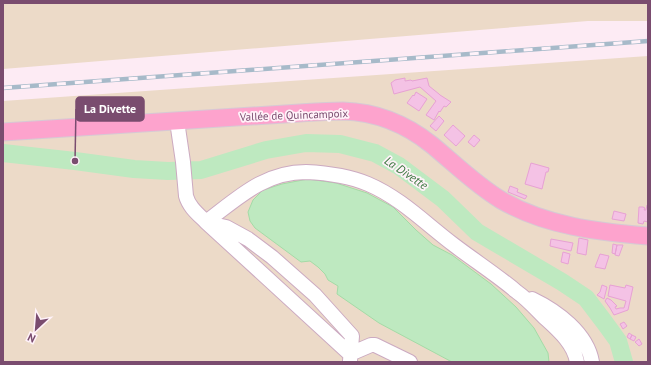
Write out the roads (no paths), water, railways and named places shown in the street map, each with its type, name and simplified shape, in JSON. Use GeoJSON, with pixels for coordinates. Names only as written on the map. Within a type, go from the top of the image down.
{"type":"FeatureCollection","features":[{"type":"Feature","properties":{"kind":"main road","name":"Vallée de Quincampoix"},"geometry":{"type":"LineString","coordinates":[[3,132],[336,111],[362,113],[394,121],[421,136],[480,186],[513,206],[545,219],[566,224],[600,231],[648,236]]}},
{"type":"Feature","properties":{"kind":"lane"},"geometry":{"type":"LineString","coordinates":[[177,121],[187,201],[190,206],[350,358]]}},
{"type":"Feature","properties":{"kind":"lane"},"geometry":{"type":"LineString","coordinates":[[206,222],[258,184],[288,174],[305,172],[324,174],[349,178],[368,184],[410,209],[451,243],[518,293],[566,338],[576,356],[577,362]]}},
{"type":"Feature","properties":{"kind":"lane"},"geometry":{"type":"LineString","coordinates":[[206,222],[226,227],[248,239],[272,257],[315,295],[352,336],[350,358]]}},
{"type":"Feature","properties":{"kind":"lane"},"geometry":{"type":"LineString","coordinates":[[518,293],[540,303],[564,319],[584,341],[590,353],[592,362]]}},
{"type":"Feature","properties":{"kind":"lane"},"geometry":{"type":"LineString","coordinates":[[350,358],[371,345],[375,345],[410,362]]}},
{"type":"Feature","properties":{"kind":"waterway","name":"La Divette"},"geometry":{"type":"LineString","coordinates":[[3,153],[134,169],[168,171],[201,170],[266,150],[306,143],[340,144],[375,153],[399,166],[443,199],[477,232],[562,282],[586,298],[618,341],[624,362]]}},
{"type":"Feature","properties":{"kind":"railway"},"geometry":{"type":"LineString","coordinates":[[3,88],[648,41]]}},
{"type":"Feature","properties":{"kind":"place","name":"La Divette"},"geometry":{"type":"Point","coordinates":[75,161]}}]}
